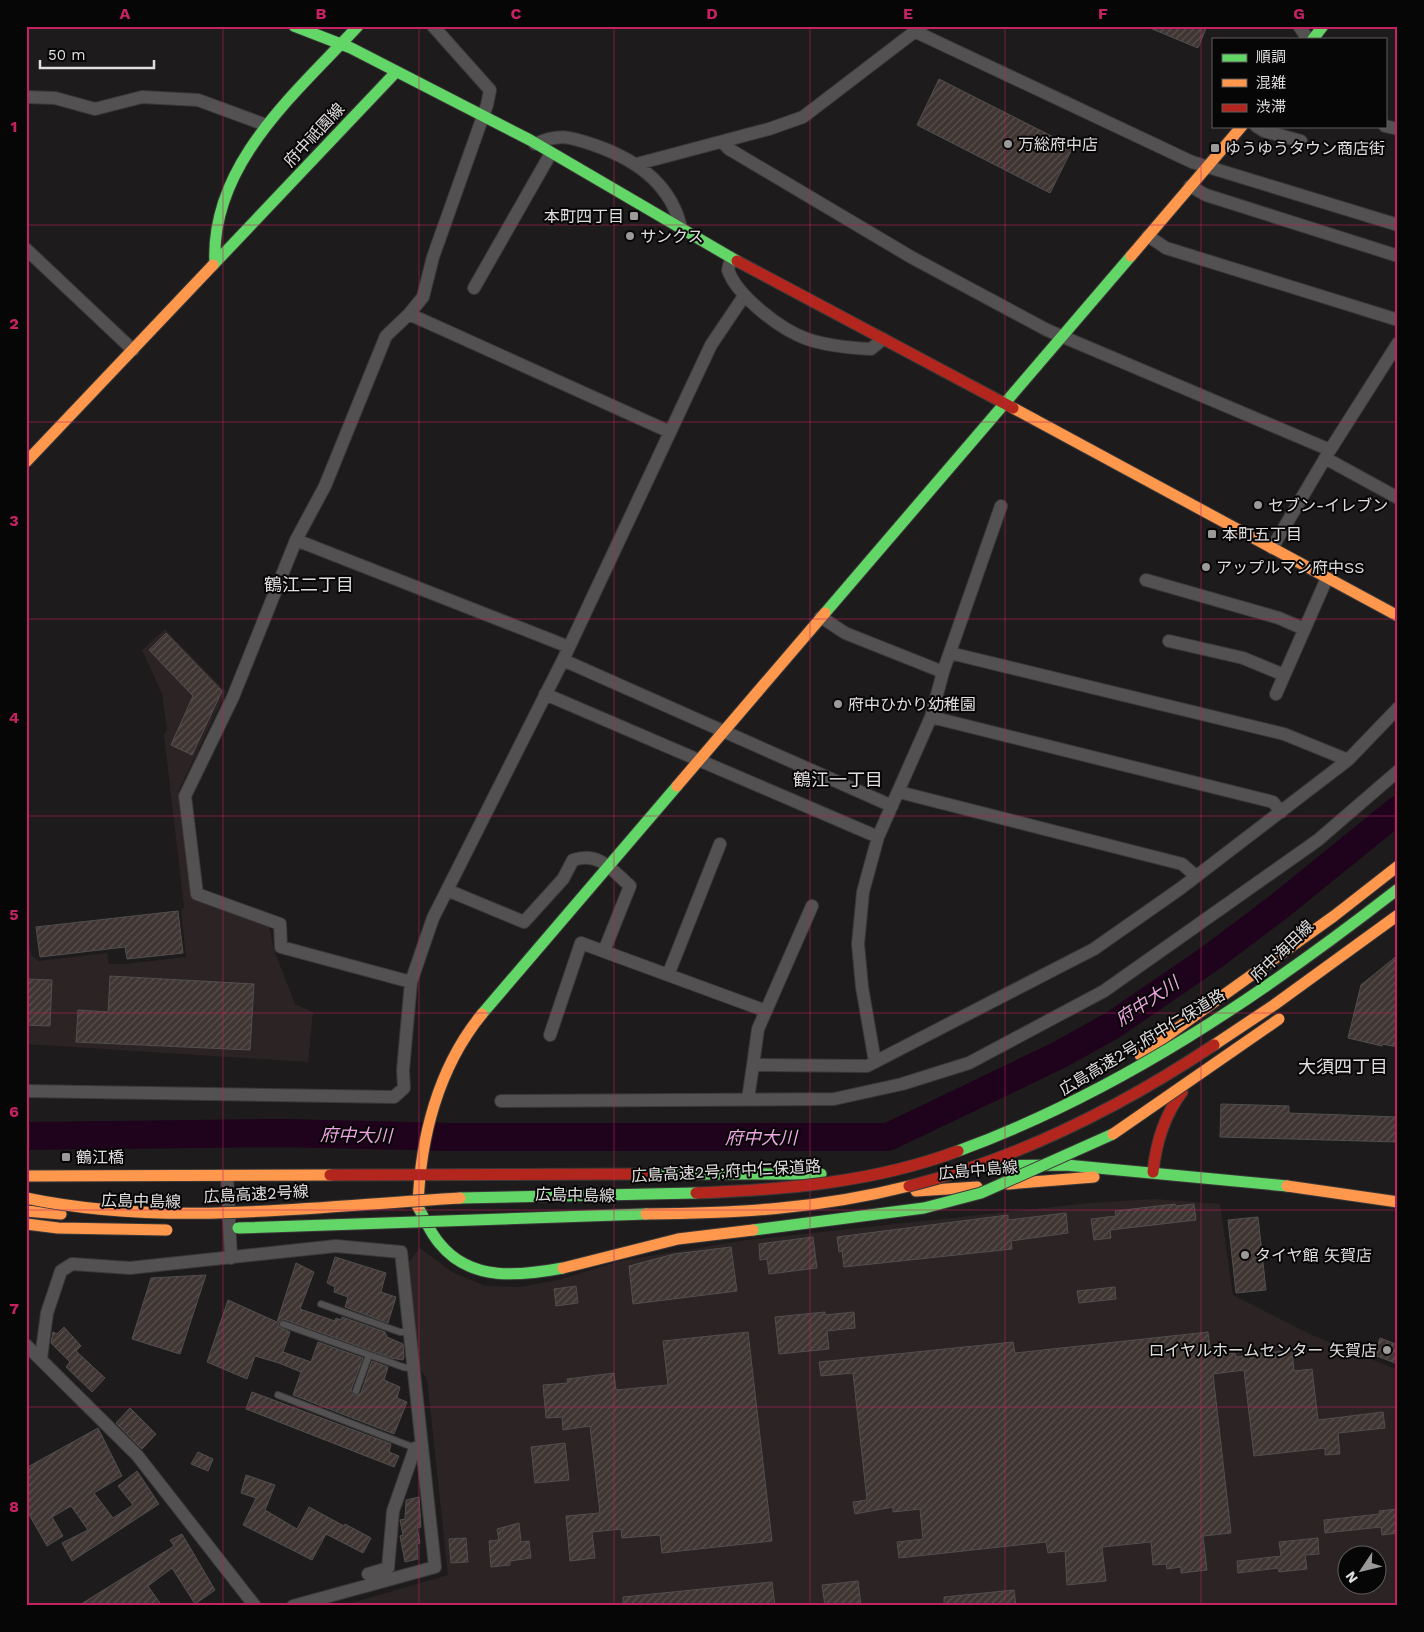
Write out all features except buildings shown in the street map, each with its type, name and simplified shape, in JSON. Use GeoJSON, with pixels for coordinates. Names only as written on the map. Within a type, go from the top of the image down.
{"type":"FeatureCollection","features":[{"type":"Feature","properties":{"kind":"main road"},"geometry":{"type":"LineString","coordinates":[[294,26],[342,44],[535,144],[731,258],[1398,616]]}},
{"type":"Feature","properties":{"kind":"main road"},"geometry":{"type":"LineString","coordinates":[[215,263],[214,245],[229,183],[266,125],[358,26]]}},
{"type":"Feature","properties":{"kind":"main road"},"geometry":{"type":"LineString","coordinates":[[1314,38],[1323,26]]}},
{"type":"Feature","properties":{"kind":"main road","name":"府中祇園線"},"geometry":{"type":"LineString","coordinates":[[26,462],[396,72]]}},
{"type":"Feature","properties":{"kind":"main road"},"geometry":{"type":"LineString","coordinates":[[1240,128],[480,1016],[452,1061],[436,1098],[418,1176],[418,1207],[444,1249],[456,1259],[472,1268],[490,1274],[511,1276],[562,1268],[678,1239],[924,1208],[981,1193],[1114,1134],[1292,1009]]}},
{"type":"Feature","properties":{"kind":"main road"},"geometry":{"type":"LineString","coordinates":[[936,1169],[996,1142],[1112,1075],[1334,916],[1398,866]]}},
{"type":"Feature","properties":{"kind":"main road","name":"府中海田線"},"geometry":{"type":"LineString","coordinates":[[1153,1172],[1156,1140],[1176,1099],[1275,976],[1398,872]]}},
{"type":"Feature","properties":{"kind":"main road","name":"広島高速2号;府中仁保道路"},"geometry":{"type":"LineString","coordinates":[[489,1196],[703,1192],[799,1186],[851,1179],[945,1156],[1058,1111],[1103,1088],[1174,1046],[1280,976],[1398,889]]}},
{"type":"Feature","properties":{"kind":"main road","name":"広島高速2号線"},"geometry":{"type":"LineString","coordinates":[[217,1229],[489,1218],[747,1211],[807,1206],[857,1199],[959,1171],[1008,1154],[1063,1130],[1167,1073],[1294,990],[1398,915]]}},
{"type":"Feature","properties":{"kind":"main road"},"geometry":{"type":"LineString","coordinates":[[1351,964],[1398,924]]}},
{"type":"Feature","properties":{"kind":"main road","name":"広島中島線"},"geometry":{"type":"LineString","coordinates":[[26,1176],[817,1174],[1022,1164],[1257,1180],[1398,1202]]}},
{"type":"Feature","properties":{"kind":"main road","name":"広島中島線"},"geometry":{"type":"LineString","coordinates":[[26,1211],[77,1216],[229,1220],[418,1207],[653,1213],[1153,1172]]}},
{"type":"Feature","properties":{"kind":"main road","name":"広島高速2号線"},"geometry":{"type":"LineString","coordinates":[[26,1198],[55,1206],[102,1212],[154,1214],[352,1206],[489,1196]]}},
{"type":"Feature","properties":{"kind":"main road"},"geometry":{"type":"LineString","coordinates":[[26,1224],[98,1230],[183,1229]]}},
{"type":"Feature","properties":{"kind":"street"},"geometry":{"type":"LineString","coordinates":[[411,982],[281,947],[280,924],[196,894],[185,796],[233,697],[296,540],[325,486],[386,336],[409,314],[423,297],[433,257],[483,117],[490,90],[433,26]]}},
{"type":"Feature","properties":{"kind":"street"},"geometry":{"type":"LineString","coordinates":[[1299,26],[1307,38]]}},
{"type":"Feature","properties":{"kind":"street"},"geometry":{"type":"LineString","coordinates":[[637,164],[722,142],[803,117],[919,29],[1192,162],[1398,224]]}},
{"type":"Feature","properties":{"kind":"street"},"geometry":{"type":"LineString","coordinates":[[26,97],[55,98],[95,109],[142,97],[198,100],[266,125]]}},
{"type":"Feature","properties":{"kind":"street"},"geometry":{"type":"LineString","coordinates":[[1259,128],[1301,141]]}},
{"type":"Feature","properties":{"kind":"street"},"geometry":{"type":"LineString","coordinates":[[535,144],[549,137],[567,136],[620,154],[637,164],[656,183],[674,208],[681,228]]}},
{"type":"Feature","properties":{"kind":"street"},"geometry":{"type":"LineString","coordinates":[[722,142],[728,149],[912,257],[1047,330],[1327,454],[1398,498]]}},
{"type":"Feature","properties":{"kind":"street"},"geometry":{"type":"LineString","coordinates":[[474,288],[551,153]]}},
{"type":"Feature","properties":{"kind":"street"},"geometry":{"type":"LineString","coordinates":[[1190,186],[1206,195],[1398,256]]}},
{"type":"Feature","properties":{"kind":"street"},"geometry":{"type":"LineString","coordinates":[[1148,236],[1166,248],[1398,320]]}},
{"type":"Feature","properties":{"kind":"street"},"geometry":{"type":"LineString","coordinates":[[26,249],[132,350]]}},
{"type":"Feature","properties":{"kind":"street"},"geometry":{"type":"LineString","coordinates":[[731,258],[728,270],[744,296],[764,314],[805,338],[842,348],[871,349],[883,339]]}},
{"type":"Feature","properties":{"kind":"street"},"geometry":{"type":"LineString","coordinates":[[26,1091],[394,1097],[404,1088],[403,1070],[411,982],[432,918],[563,660],[711,345],[744,296]]}},
{"type":"Feature","properties":{"kind":"street"},"geometry":{"type":"LineString","coordinates":[[409,314],[670,432]]}},
{"type":"Feature","properties":{"kind":"street"},"geometry":{"type":"LineString","coordinates":[[1272,548],[1327,454],[1398,343]]}},
{"type":"Feature","properties":{"kind":"street"},"geometry":{"type":"LineString","coordinates":[[875,1062],[862,987],[858,944],[863,892],[878,837],[900,792],[931,717],[943,672],[1001,506]]}},
{"type":"Feature","properties":{"kind":"street"},"geometry":{"type":"LineString","coordinates":[[296,540],[568,647]]}},
{"type":"Feature","properties":{"kind":"street"},"geometry":{"type":"LineString","coordinates":[[1276,694],[1328,578]]}},
{"type":"Feature","properties":{"kind":"street"},"geometry":{"type":"LineString","coordinates":[[1146,580],[1279,618],[1304,629]]}},
{"type":"Feature","properties":{"kind":"street"},"geometry":{"type":"LineString","coordinates":[[821,617],[845,633],[943,672]]}},
{"type":"Feature","properties":{"kind":"street"},"geometry":{"type":"LineString","coordinates":[[1169,641],[1243,658],[1284,675]]}},
{"type":"Feature","properties":{"kind":"street"},"geometry":{"type":"LineString","coordinates":[[950,653],[1284,734],[1348,760]]}},
{"type":"Feature","properties":{"kind":"street"},"geometry":{"type":"LineString","coordinates":[[563,660],[892,806]]}},
{"type":"Feature","properties":{"kind":"street"},"geometry":{"type":"LineString","coordinates":[[545,694],[878,837]]}},
{"type":"Feature","properties":{"kind":"street"},"geometry":{"type":"LineString","coordinates":[[753,1065],[867,1066],[1094,950],[1196,876],[1348,760],[1398,708]]}},
{"type":"Feature","properties":{"kind":"street"},"geometry":{"type":"LineString","coordinates":[[931,717],[1273,802],[1281,812]]}},
{"type":"Feature","properties":{"kind":"street"},"geometry":{"type":"LineString","coordinates":[[501,1101],[834,1099],[902,1084],[969,1063],[1104,991],[1318,840],[1398,771]]}},
{"type":"Feature","properties":{"kind":"street"},"geometry":{"type":"LineString","coordinates":[[900,792],[1182,864],[1196,876]]}},
{"type":"Feature","properties":{"kind":"street"},"geometry":{"type":"LineString","coordinates":[[668,975],[720,844]]}},
{"type":"Feature","properties":{"kind":"street"},"geometry":{"type":"LineString","coordinates":[[447,890],[524,922],[563,879],[573,860],[585,856],[595,858],[630,886],[604,951]]}},
{"type":"Feature","properties":{"kind":"street"},"geometry":{"type":"LineString","coordinates":[[748,1099],[758,1029],[812,906]]}},
{"type":"Feature","properties":{"kind":"street"},"geometry":{"type":"LineString","coordinates":[[550,1035],[582,943],[766,1011]]}},
{"type":"Feature","properties":{"kind":"street"},"geometry":{"type":"LineString","coordinates":[[227,1176],[231,1258]]}},
{"type":"Feature","properties":{"kind":"street"},"geometry":{"type":"LineString","coordinates":[[41,1358],[47,1313],[61,1271],[72,1264],[130,1268],[336,1246],[401,1252],[414,1369],[418,1447],[435,1567],[293,1606]]}},
{"type":"Feature","properties":{"kind":"street"},"geometry":{"type":"LineString","coordinates":[[26,1345],[137,1455],[256,1606]]}},
{"type":"Feature","properties":{"kind":"street"},"geometry":{"type":"LineString","coordinates":[[368,1574],[388,1568],[393,1511],[418,1447]]}},
{"type":"Feature","properties":{"kind":"lane"},"geometry":{"type":"LineString","coordinates":[[321,1304],[400,1332],[410,1332]]}},
{"type":"Feature","properties":{"kind":"lane"},"geometry":{"type":"LineString","coordinates":[[283,1324],[368,1355],[414,1369]]}},
{"type":"Feature","properties":{"kind":"lane"},"geometry":{"type":"LineString","coordinates":[[356,1390],[368,1355]]}},
{"type":"Feature","properties":{"kind":"lane"},"geometry":{"type":"LineString","coordinates":[[278,1395],[418,1447]]}},
{"type":"Feature","properties":{"kind":"shaded area"},"geometry":{"type":"Polygon","coordinates":[[[165,629],[226,692],[178,792],[192,898],[269,926],[274,950],[295,1004],[313,1012],[308,1062],[26,1044],[26,915],[31,955],[39,961],[107,953],[109,964],[186,957],[181,911],[184,907],[164,735],[167,729],[162,694],[142,650],[165,629]]]}},
{"type":"Feature","properties":{"kind":"shaded area"},"geometry":{"type":"Polygon","coordinates":[[[1155,1199],[1220,1204],[1233,1295],[1312,1335],[1398,1370],[1398,1606],[341,1606],[448,1575],[427,1379],[418,1367],[408,1263],[420,1248],[452,1272],[485,1286],[520,1287],[558,1280],[620,1261],[747,1240],[1089,1203],[1155,1199]]]}},
{"type":"Feature","properties":{"kind":"waterway","name":"府中大川"},"geometry":{"type":"LineString","coordinates":[[26,1136],[281,1133],[453,1137],[888,1137],[1059,1055],[1113,1025],[1212,957],[1277,908],[1398,810]]}},
{"type":"Feature","properties":{"kind":"traffic: fast"},"geometry":{"type":"LineString","coordinates":[[294,26],[351,48],[530,140],[737,261]]}},
{"type":"Feature","properties":{"kind":"traffic: fast"},"geometry":{"type":"LineString","coordinates":[[215,263],[217,227],[227,193],[242,162],[262,132],[285,104],[358,26]]}},
{"type":"Feature","properties":{"kind":"traffic: fast"},"geometry":{"type":"LineString","coordinates":[[1314,38],[1323,26]]}},
{"type":"Feature","properties":{"kind":"traffic: fast"},"geometry":{"type":"LineString","coordinates":[[213,265],[396,72]]}},
{"type":"Feature","properties":{"kind":"traffic: fast"},"geometry":{"type":"LineString","coordinates":[[825,613],[1131,256]]}},
{"type":"Feature","properties":{"kind":"traffic: fast"},"geometry":{"type":"LineString","coordinates":[[482,1014],[677,786]]}},
{"type":"Feature","properties":{"kind":"traffic: fast"},"geometry":{"type":"LineString","coordinates":[[958,1151],[1018,1127],[1076,1100],[1188,1037],[1295,966],[1398,889]]}},
{"type":"Feature","properties":{"kind":"traffic: fast"},"geometry":{"type":"LineString","coordinates":[[753,1230],[924,1208],[981,1193],[1113,1134]]}},
{"type":"Feature","properties":{"kind":"traffic: fast"},"geometry":{"type":"LineString","coordinates":[[985,1166],[1066,1165],[1287,1186]]}},
{"type":"Feature","properties":{"kind":"traffic: fast"},"geometry":{"type":"LineString","coordinates":[[647,1174],[821,1174]]}},
{"type":"Feature","properties":{"kind":"traffic: fast"},"geometry":{"type":"LineString","coordinates":[[460,1198],[696,1193]]}},
{"type":"Feature","properties":{"kind":"traffic: fast"},"geometry":{"type":"LineString","coordinates":[[418,1207],[436,1240],[452,1256],[466,1265],[481,1270],[513,1274],[563,1268]]}},
{"type":"Feature","properties":{"kind":"traffic: fast"},"geometry":{"type":"LineString","coordinates":[[238,1228],[646,1214]]}},
{"type":"Feature","properties":{"kind":"traffic: slow"},"geometry":{"type":"LineString","coordinates":[[1131,256],[1240,128]]}},
{"type":"Feature","properties":{"kind":"traffic: slow"},"geometry":{"type":"LineString","coordinates":[[26,462],[213,265]]}},
{"type":"Feature","properties":{"kind":"traffic: slow"},"geometry":{"type":"LineString","coordinates":[[1013,408],[1398,616]]}},
{"type":"Feature","properties":{"kind":"traffic: slow"},"geometry":{"type":"LineString","coordinates":[[677,786],[825,613]]}},
{"type":"Feature","properties":{"kind":"traffic: slow"},"geometry":{"type":"LineString","coordinates":[[1140,1055],[1334,916],[1398,866]]}},
{"type":"Feature","properties":{"kind":"traffic: slow"},"geometry":{"type":"LineString","coordinates":[[1214,1045],[1274,1005],[1398,915]]}},
{"type":"Feature","properties":{"kind":"traffic: slow"},"geometry":{"type":"LineString","coordinates":[[418,1207],[423,1155],[434,1105],[454,1057],[482,1014]]}},
{"type":"Feature","properties":{"kind":"traffic: slow"},"geometry":{"type":"LineString","coordinates":[[1113,1134],[1279,1019]]}},
{"type":"Feature","properties":{"kind":"traffic: slow"},"geometry":{"type":"LineString","coordinates":[[26,1176],[330,1175]]}},
{"type":"Feature","properties":{"kind":"traffic: slow"},"geometry":{"type":"LineString","coordinates":[[1008,1184],[1094,1177]]}},
{"type":"Feature","properties":{"kind":"traffic: slow"},"geometry":{"type":"LineString","coordinates":[[646,1214],[746,1211],[810,1205],[909,1186]]}},
{"type":"Feature","properties":{"kind":"traffic: slow"},"geometry":{"type":"LineString","coordinates":[[1287,1186],[1398,1202]]}},
{"type":"Feature","properties":{"kind":"traffic: slow"},"geometry":{"type":"LineString","coordinates":[[916,1191],[977,1187]]}},
{"type":"Feature","properties":{"kind":"traffic: slow"},"geometry":{"type":"LineString","coordinates":[[26,1198],[80,1207],[133,1212],[188,1213],[297,1209],[460,1198]]}},
{"type":"Feature","properties":{"kind":"traffic: slow"},"geometry":{"type":"LineString","coordinates":[[26,1211],[61,1214]]}},
{"type":"Feature","properties":{"kind":"traffic: slow"},"geometry":{"type":"LineString","coordinates":[[26,1224],[58,1228],[167,1230]]}},
{"type":"Feature","properties":{"kind":"traffic: slow"},"geometry":{"type":"LineString","coordinates":[[563,1268],[678,1239],[753,1230]]}},
{"type":"Feature","properties":{"kind":"traffic: jam"},"geometry":{"type":"LineString","coordinates":[[737,261],[1013,408]]}},
{"type":"Feature","properties":{"kind":"traffic: jam"},"geometry":{"type":"LineString","coordinates":[[909,1186],[989,1161],[1029,1146],[1068,1128],[1143,1089],[1214,1045]]}},
{"type":"Feature","properties":{"kind":"traffic: jam"},"geometry":{"type":"LineString","coordinates":[[1153,1172],[1156,1150],[1162,1130],[1170,1110],[1182,1092]]}},
{"type":"Feature","properties":{"kind":"traffic: jam"},"geometry":{"type":"LineString","coordinates":[[696,1193],[762,1190],[829,1183],[927,1162],[958,1151]]}},
{"type":"Feature","properties":{"kind":"traffic: jam"},"geometry":{"type":"LineString","coordinates":[[330,1175],[647,1174]]}},
{"type":"Feature","properties":{"kind":"place","name":"万総府中店"},"geometry":{"type":"Point","coordinates":[1008,144]}},
{"type":"Feature","properties":{"kind":"place","name":"ゆうゆうタウン商店街"},"geometry":{"type":"Point","coordinates":[1215,148]}},
{"type":"Feature","properties":{"kind":"place","name":"本町四丁目"},"geometry":{"type":"Point","coordinates":[634,216]}},
{"type":"Feature","properties":{"kind":"place","name":"サンクス"},"geometry":{"type":"Point","coordinates":[630,236]}},
{"type":"Feature","properties":{"kind":"place","name":"セブン-イレブン"},"geometry":{"type":"Point","coordinates":[1258,505]}},
{"type":"Feature","properties":{"kind":"place","name":"本町五丁目"},"geometry":{"type":"Point","coordinates":[1212,534]}},
{"type":"Feature","properties":{"kind":"place","name":"アップルマン府中SS"},"geometry":{"type":"Point","coordinates":[1206,567]}},
{"type":"Feature","properties":{"kind":"place","name":"府中ひかり幼稚園"},"geometry":{"type":"Point","coordinates":[838,704]}},
{"type":"Feature","properties":{"kind":"place","name":"鶴江橋"},"geometry":{"type":"Point","coordinates":[66,1157]}},
{"type":"Feature","properties":{"kind":"place","name":"タイヤ館 矢賀店"},"geometry":{"type":"Point","coordinates":[1245,1255]}},
{"type":"Feature","properties":{"kind":"place","name":"ロイヤルホームセンター 矢賀店"},"geometry":{"type":"Point","coordinates":[1387,1350]}},
{"type":"Feature","properties":{"kind":"district","name":"鶴江二丁目"},"geometry":{"type":"Point","coordinates":[309,584]}},
{"type":"Feature","properties":{"kind":"district","name":"鶴江一丁目"},"geometry":{"type":"Point","coordinates":[838,779]}},
{"type":"Feature","properties":{"kind":"district","name":"大須四丁目"},"geometry":{"type":"Point","coordinates":[1343,1066]}}]}
